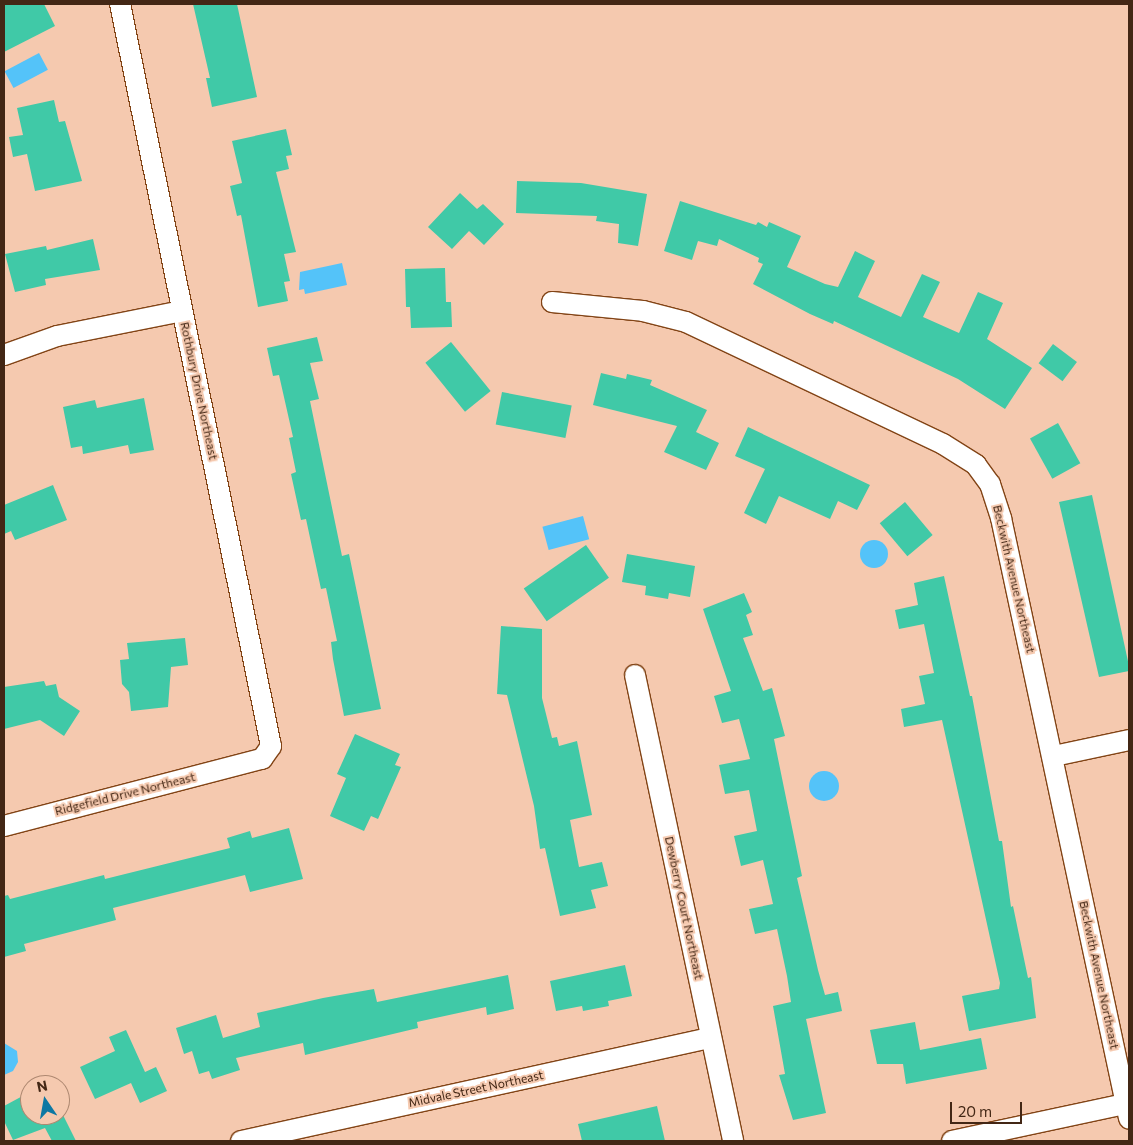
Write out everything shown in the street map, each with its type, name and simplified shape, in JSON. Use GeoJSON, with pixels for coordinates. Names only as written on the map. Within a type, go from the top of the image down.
{"type":"FeatureCollection","features":[{"type":"Feature","properties":{"kind":"street","name":"Rothbury Drive Northeast"},"geometry":{"type":"LineString","coordinates":[[120,4],[182,311],[270,727],[272,746],[262,759],[246,764]]}},
{"type":"Feature","properties":{"kind":"street","name":"Beckwith Avenue Northeast"},"geometry":{"type":"LineString","coordinates":[[552,302],[643,311],[686,322],[944,444],[976,465],[990,484],[1001,518],[1054,756],[1128,1108]]}},
{"type":"Feature","properties":{"kind":"street"},"geometry":{"type":"LineString","coordinates":[[4,355],[57,336],[182,311]]}},
{"type":"Feature","properties":{"kind":"street","name":"Dewberry Court Northeast"},"geometry":{"type":"LineString","coordinates":[[635,675],[733,1141]]}},
{"type":"Feature","properties":{"kind":"street"},"geometry":{"type":"LineString","coordinates":[[1054,756],[1129,740]]}},
{"type":"Feature","properties":{"kind":"street","name":"Ridgefield Drive Northeast"},"geometry":{"type":"LineString","coordinates":[[4,826],[246,764]]}},
{"type":"Feature","properties":{"kind":"street","name":"Midvale Street Northeast"},"geometry":{"type":"LineString","coordinates":[[242,1141],[710,1038]]}},
{"type":"Feature","properties":{"kind":"street"},"geometry":{"type":"LineString","coordinates":[[952,1141],[1128,1108]]}},
{"type":"Feature","properties":{"kind":"water"},"geometry":{"type":"Polygon","coordinates":[[[39,53],[48,70],[13,88],[5,71],[39,53]]]}},
{"type":"Feature","properties":{"kind":"water"},"geometry":{"type":"Polygon","coordinates":[[[342,263],[347,285],[305,294],[304,289],[299,290],[300,272],[342,263]]]}},
{"type":"Feature","properties":{"kind":"water"},"geometry":{"type":"Polygon","coordinates":[[[583,516],[589,539],[549,550],[542,527],[583,516]]]}},
{"type":"Feature","properties":{"kind":"water"},"geometry":{"type":"Polygon","coordinates":[[[874,540],[884,544],[888,554],[884,564],[874,568],[864,564],[860,554],[864,544],[874,540]]]}},
{"type":"Feature","properties":{"kind":"water"},"geometry":{"type":"Polygon","coordinates":[[[824,771],[835,775],[839,786],[835,797],[824,801],[813,797],[809,786],[813,775],[824,771]]]}},
{"type":"Feature","properties":{"kind":"water"},"geometry":{"type":"Polygon","coordinates":[[[4,1043],[17,1051],[18,1062],[13,1071],[4,1075],[4,1043]]]}},
{"type":"Feature","properties":{"kind":"building"},"geometry":{"type":"Polygon","coordinates":[[[4,4],[44,4],[55,26],[4,52],[4,4]]]}},
{"type":"Feature","properties":{"kind":"building"},"geometry":{"type":"Polygon","coordinates":[[[193,4],[237,4],[257,97],[212,107],[206,78],[210,78],[193,4]]]}},
{"type":"Feature","properties":{"kind":"building"},"geometry":{"type":"Polygon","coordinates":[[[54,100],[59,122],[65,121],[82,181],[35,191],[27,154],[13,157],[9,137],[23,135],[17,108],[54,100]]]}},
{"type":"Feature","properties":{"kind":"building"},"geometry":{"type":"Polygon","coordinates":[[[286,129],[292,155],[286,156],[289,169],[276,172],[296,252],[284,254],[290,281],[284,282],[288,301],[258,307],[241,215],[237,216],[230,186],[242,183],[232,141],[286,129]]]}},
{"type":"Feature","properties":{"kind":"building"},"geometry":{"type":"Polygon","coordinates":[[[517,181],[581,183],[647,194],[638,246],[618,243],[619,224],[596,221],[597,216],[516,213],[517,181]]]}},
{"type":"Feature","properties":{"kind":"building"},"geometry":{"type":"Polygon","coordinates":[[[460,193],[477,209],[483,204],[504,224],[484,245],[469,231],[452,249],[428,227],[460,193]]]}},
{"type":"Feature","properties":{"kind":"building"},"geometry":{"type":"Polygon","coordinates":[[[680,201],[756,225],[758,222],[767,227],[769,222],[801,236],[787,267],[825,284],[838,287],[855,251],[875,261],[858,297],[901,317],[922,274],[940,282],[923,317],[959,333],[978,292],[1003,303],[987,339],[1032,368],[1005,409],[958,379],[834,321],[833,324],[810,314],[753,284],[763,264],[758,262],[759,258],[719,239],[717,246],[698,241],[692,260],[664,251],[680,201]]]}},
{"type":"Feature","properties":{"kind":"building"},"geometry":{"type":"Polygon","coordinates":[[[93,239],[100,270],[45,279],[46,285],[15,292],[5,254],[46,246],[47,250],[93,239]]]}},
{"type":"Feature","properties":{"kind":"building"},"geometry":{"type":"Polygon","coordinates":[[[445,268],[446,302],[451,302],[452,327],[411,328],[410,307],[406,307],[405,269],[445,268]]]}},
{"type":"Feature","properties":{"kind":"building"},"geometry":{"type":"Polygon","coordinates":[[[317,337],[323,361],[310,363],[319,399],[310,401],[342,556],[349,554],[381,709],[344,716],[331,642],[337,641],[326,588],[321,589],[306,519],[301,520],[291,474],[296,472],[289,438],[293,437],[279,375],[273,376],[267,348],[317,337]]]}},
{"type":"Feature","properties":{"kind":"building"},"geometry":{"type":"Polygon","coordinates":[[[451,342],[491,391],[465,412],[425,363],[451,342]]]}},
{"type":"Feature","properties":{"kind":"building"},"geometry":{"type":"Polygon","coordinates":[[[1053,344],[1077,362],[1063,381],[1039,363],[1053,344]]]}},
{"type":"Feature","properties":{"kind":"building"},"geometry":{"type":"Polygon","coordinates":[[[601,373],[626,379],[627,374],[652,380],[650,385],[707,410],[696,432],[719,443],[706,470],[664,452],[677,426],[593,405],[601,373]]]}},
{"type":"Feature","properties":{"kind":"building"},"geometry":{"type":"Polygon","coordinates":[[[502,392],[572,406],[565,438],[496,424],[502,392]]]}},
{"type":"Feature","properties":{"kind":"building"},"geometry":{"type":"Polygon","coordinates":[[[144,398],[154,450],[130,454],[128,445],[83,454],[82,446],[71,448],[63,407],[95,400],[97,408],[144,398]]]}},
{"type":"Feature","properties":{"kind":"building"},"geometry":{"type":"Polygon","coordinates":[[[1058,423],[1080,463],[1052,479],[1030,439],[1058,423]]]}},
{"type":"Feature","properties":{"kind":"building"},"geometry":{"type":"Polygon","coordinates":[[[748,427],[870,485],[857,510],[838,501],[830,519],[779,496],[766,524],[744,513],[765,469],[735,456],[748,427]]]}},
{"type":"Feature","properties":{"kind":"building"},"geometry":{"type":"Polygon","coordinates":[[[53,485],[67,520],[15,540],[11,531],[4,534],[4,505],[53,485]]]}},
{"type":"Feature","properties":{"kind":"building"},"geometry":{"type":"Polygon","coordinates":[[[1092,495],[1129,666],[1129,671],[1099,677],[1059,502],[1092,495]]]}},
{"type":"Feature","properties":{"kind":"building"},"geometry":{"type":"Polygon","coordinates":[[[905,502],[933,535],[907,556],[880,523],[905,502]]]}},
{"type":"Feature","properties":{"kind":"building"},"geometry":{"type":"Polygon","coordinates":[[[586,545],[609,578],[547,621],[524,589],[586,545]]]}},
{"type":"Feature","properties":{"kind":"building"},"geometry":{"type":"Polygon","coordinates":[[[627,554],[695,566],[690,597],[669,593],[668,599],[645,595],[646,586],[622,582],[627,554]]]}},
{"type":"Feature","properties":{"kind":"building"},"geometry":{"type":"Polygon","coordinates":[[[944,576],[970,696],[972,696],[999,841],[1002,841],[1011,907],[1013,906],[1028,978],[1031,977],[1036,1018],[969,1031],[962,996],[999,989],[1000,983],[942,720],[904,727],[901,709],[925,704],[919,676],[934,673],[924,624],[899,629],[895,610],[918,605],[914,583],[944,576]]]}},
{"type":"Feature","properties":{"kind":"building"},"geometry":{"type":"Polygon","coordinates":[[[744,593],[752,612],[746,615],[753,635],[743,638],[763,691],[772,688],[785,736],[774,739],[802,876],[797,878],[818,970],[825,995],[838,992],[842,1011],[806,1019],[826,1113],[793,1120],[779,1075],[785,1074],[773,1006],[791,1002],[787,976],[777,929],[755,934],[749,909],[773,904],[763,860],[741,866],[734,836],[757,831],[749,790],[725,794],[719,765],[750,759],[739,719],[722,723],[714,696],[731,691],[703,609],[744,593]]]}},
{"type":"Feature","properties":{"kind":"building"},"geometry":{"type":"Polygon","coordinates":[[[501,626],[542,629],[542,698],[552,738],[557,737],[559,746],[577,741],[592,815],[570,820],[579,867],[602,862],[608,886],[591,890],[596,908],[560,916],[545,848],[540,849],[534,806],[507,695],[497,694],[501,626]]]}},
{"type":"Feature","properties":{"kind":"building"},"geometry":{"type":"Polygon","coordinates":[[[185,638],[188,665],[171,667],[168,707],[131,711],[129,692],[122,684],[120,660],[129,659],[127,643],[185,638]]]}},
{"type":"Feature","properties":{"kind":"building"},"geometry":{"type":"Polygon","coordinates":[[[44,681],[46,686],[56,684],[59,697],[80,711],[64,736],[40,720],[4,729],[4,687],[44,681]]]}},
{"type":"Feature","properties":{"kind":"building"},"geometry":{"type":"Polygon","coordinates":[[[355,734],[400,754],[395,765],[401,767],[378,819],[371,816],[364,831],[330,816],[346,778],[337,774],[355,734]]]}},
{"type":"Feature","properties":{"kind":"building"},"geometry":{"type":"Polygon","coordinates":[[[289,828],[303,879],[250,892],[245,875],[113,908],[116,920],[24,944],[26,951],[4,957],[4,896],[8,895],[10,899],[104,875],[105,879],[230,848],[227,838],[250,831],[252,838],[289,828]]]}},
{"type":"Feature","properties":{"kind":"building"},"geometry":{"type":"Polygon","coordinates":[[[625,965],[632,996],[608,1001],[609,1006],[583,1011],[582,1006],[556,1011],[550,981],[625,965]]]}},
{"type":"Feature","properties":{"kind":"building"},"geometry":{"type":"Polygon","coordinates":[[[508,975],[514,1009],[487,1015],[486,1007],[417,1022],[418,1028],[305,1055],[303,1043],[236,1058],[240,1070],[212,1079],[209,1071],[199,1074],[192,1051],[184,1054],[176,1028],[216,1015],[223,1038],[260,1027],[257,1013],[323,998],[374,989],[377,1002],[508,975]]]}},
{"type":"Feature","properties":{"kind":"building"},"geometry":{"type":"Polygon","coordinates":[[[915,1022],[920,1050],[981,1038],[987,1069],[906,1084],[903,1064],[877,1064],[870,1030],[915,1022]]]}},
{"type":"Feature","properties":{"kind":"building"},"geometry":{"type":"Polygon","coordinates":[[[126,1030],[145,1072],[156,1067],[167,1091],[140,1103],[131,1083],[95,1099],[80,1067],[115,1051],[109,1037],[126,1030]]]}},
{"type":"Feature","properties":{"kind":"building"},"geometry":{"type":"Polygon","coordinates":[[[20,1097],[20,1125],[68,1125],[76,1141],[52,1141],[45,1128],[13,1140],[4,1121],[4,1106],[20,1097]]]}},
{"type":"Feature","properties":{"kind":"building"},"geometry":{"type":"Polygon","coordinates":[[[657,1106],[665,1141],[582,1141],[578,1124],[657,1106]]]}}]}
